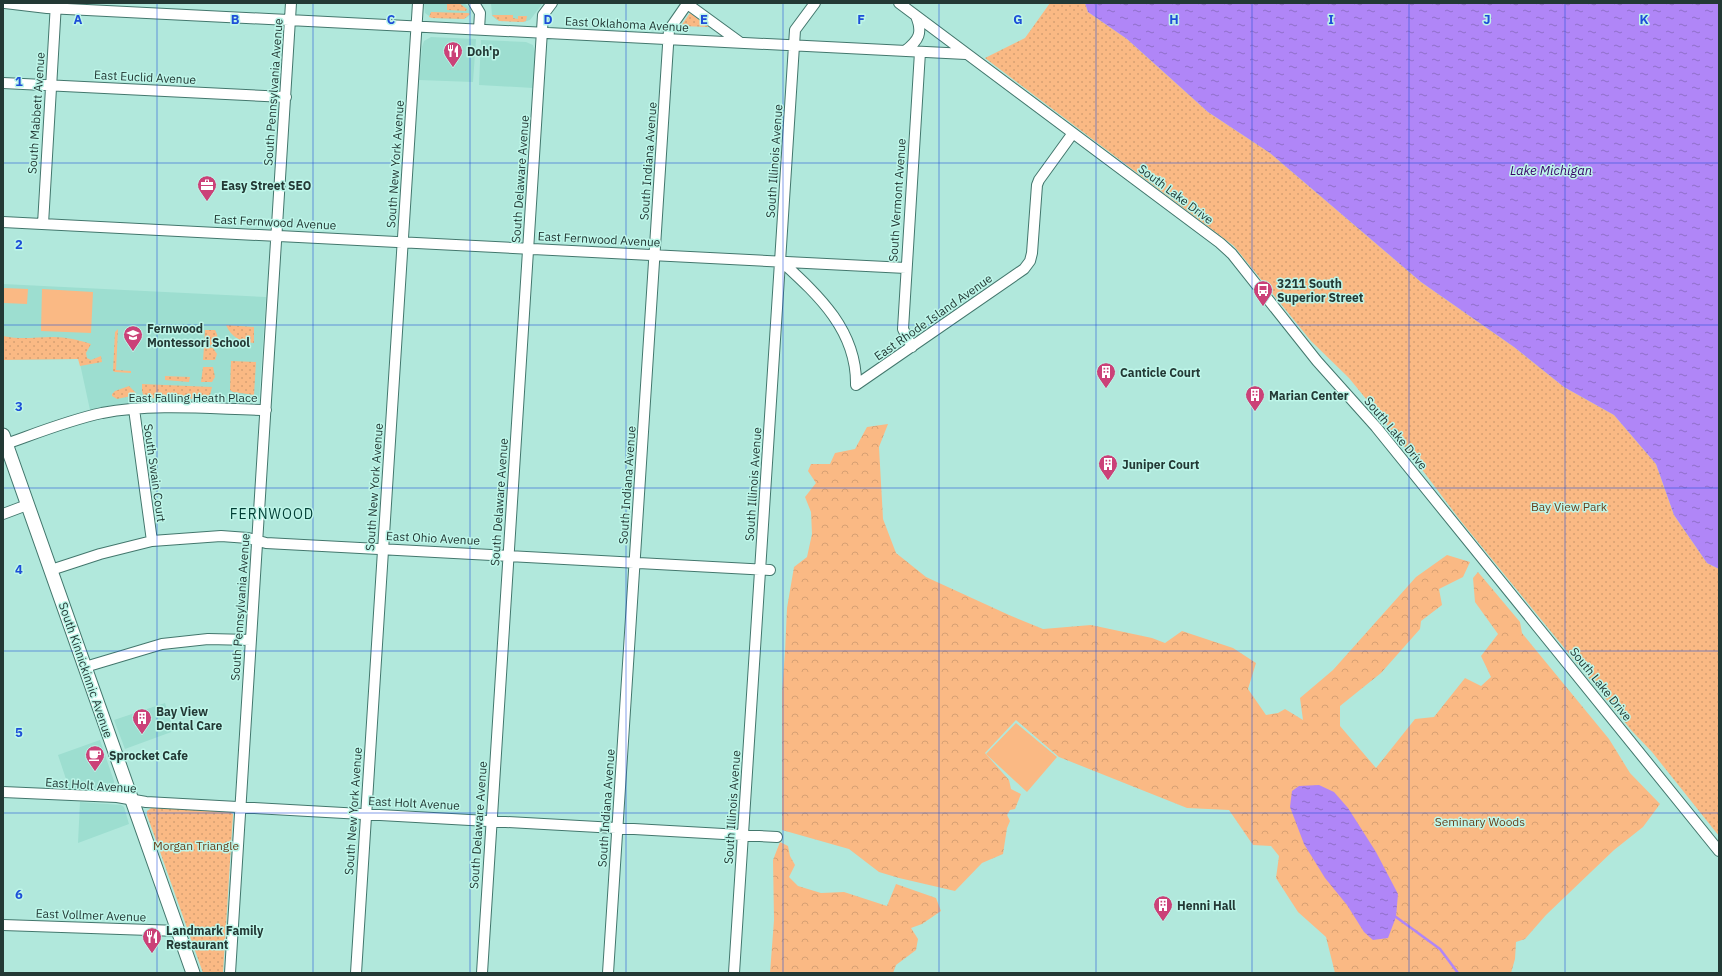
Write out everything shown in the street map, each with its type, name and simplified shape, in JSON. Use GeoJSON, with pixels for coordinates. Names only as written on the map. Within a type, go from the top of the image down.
{"type":"FeatureCollection","features":[{"type":"Feature","properties":{"kind":"main road","name":"South Kinnickinnic Avenue"},"geometry":{"type":"LineString","coordinates":[[5,439],[131,799],[194,973]]}},
{"type":"Feature","properties":{"kind":"street","name":"East Oklahoma Avenue"},"geometry":{"type":"LineString","coordinates":[[5,3],[290,20],[966,54]]}},
{"type":"Feature","properties":{"kind":"street","name":"South Pennsylvania Avenue"},"geometry":{"type":"LineString","coordinates":[[230,973],[291,3]]}},
{"type":"Feature","properties":{"kind":"street","name":"South New York Avenue"},"geometry":{"type":"LineString","coordinates":[[356,973],[418,3]]}},
{"type":"Feature","properties":{"kind":"street"},"geometry":{"type":"LineString","coordinates":[[474,3],[480,13],[479,29]]}},
{"type":"Feature","properties":{"kind":"street","name":"South Delaware Avenue"},"geometry":{"type":"LineString","coordinates":[[482,973],[543,15],[552,3]]}},
{"type":"Feature","properties":{"kind":"street","name":"South Illinois Avenue"},"geometry":{"type":"LineString","coordinates":[[734,973],[743,834],[765,570],[794,46],[796,29],[815,3]]}},
{"type":"Feature","properties":{"kind":"street","name":"South Lake Drive"},"geometry":{"type":"LineString","coordinates":[[899,3],[1220,243],[1232,254],[1318,361],[1397,453],[1719,851]]}},
{"type":"Feature","properties":{"kind":"street"},"geometry":{"type":"LineString","coordinates":[[687,4],[741,43]]}},
{"type":"Feature","properties":{"kind":"street","name":"South Indiana Avenue"},"geometry":{"type":"LineString","coordinates":[[608,973],[668,39],[669,30],[687,4]]}},
{"type":"Feature","properties":{"kind":"street","name":"East Oklahoma Avenue"},"geometry":{"type":"LineString","coordinates":[[3,8],[53,6]]}},
{"type":"Feature","properties":{"kind":"street","name":"South Mabbett Avenue"},"geometry":{"type":"LineString","coordinates":[[43,224],[51,86],[53,6]]}},
{"type":"Feature","properties":{"kind":"street"},"geometry":{"type":"LineString","coordinates":[[906,51],[913,45],[919,35],[920,29],[916,16]]}},
{"type":"Feature","properties":{"kind":"street","name":"South Vermont Avenue"},"geometry":{"type":"LineString","coordinates":[[912,347],[903,328],[920,52]]}},
{"type":"Feature","properties":{"kind":"street","name":"East Euclid Avenue"},"geometry":{"type":"LineString","coordinates":[[3,83],[286,97]]}},
{"type":"Feature","properties":{"kind":"street","name":"East Rhode Island Avenue"},"geometry":{"type":"LineString","coordinates":[[781,261],[823,303],[847,338],[856,368],[856,385],[1024,269],[1030,260],[1032,253],[1037,186],[1039,180],[1073,133]]}},
{"type":"Feature","properties":{"kind":"street","name":"East Fernwood Avenue"},"geometry":{"type":"LineString","coordinates":[[3,222],[906,268]]}},
{"type":"Feature","properties":{"kind":"street","name":"East Falling Heath Place"},"geometry":{"type":"LineString","coordinates":[[5,439],[104,413],[134,409],[266,410]]}},
{"type":"Feature","properties":{"kind":"street","name":"South Swain Court"},"geometry":{"type":"LineString","coordinates":[[134,409],[152,542]]}},
{"type":"Feature","properties":{"kind":"street"},"geometry":{"type":"LineString","coordinates":[[3,514],[27,505]]}},
{"type":"Feature","properties":{"kind":"street","name":"East Ohio Avenue"},"geometry":{"type":"LineString","coordinates":[[51,570],[100,554],[152,542],[221,536],[248,538],[266,542],[765,570]]}},
{"type":"Feature","properties":{"kind":"street"},"geometry":{"type":"LineString","coordinates":[[85,667],[162,644],[208,639],[251,640]]}},
{"type":"Feature","properties":{"kind":"street","name":"East Holt Avenue"},"geometry":{"type":"LineString","coordinates":[[3,792],[117,797],[146,802],[777,836]]}},
{"type":"Feature","properties":{"kind":"street","name":"East Vollmer Avenue"},"geometry":{"type":"LineString","coordinates":[[3,925],[179,932]]}},
{"type":"Feature","properties":{"kind":"shaded area"},"geometry":{"type":"Polygon","coordinates":[[[424,3],[464,3],[470,8],[471,13],[464,19],[432,18],[425,13],[424,3]]]}},
{"type":"Feature","properties":{"kind":"shaded area"},"geometry":{"type":"Polygon","coordinates":[[[491,3],[543,3],[530,20],[523,22],[497,20],[492,16],[491,3]]]}},
{"type":"Feature","properties":{"kind":"shaded area"},"geometry":{"type":"Polygon","coordinates":[[[431,37],[476,39],[473,82],[419,80],[422,47],[424,41],[431,37]]]}},
{"type":"Feature","properties":{"kind":"shaded area"},"geometry":{"type":"Polygon","coordinates":[[[481,40],[526,42],[533,45],[535,52],[533,88],[479,85],[481,40]]]}},
{"type":"Feature","properties":{"kind":"shaded area","name":"Fernwood Montessori School"},"geometry":{"type":"Polygon","coordinates":[[[3,284],[266,297],[259,400],[254,402],[141,402],[113,405],[90,410],[79,359],[3,360],[3,284]]]}},
{"type":"Feature","properties":{"kind":"shaded area"},"geometry":{"type":"Polygon","coordinates":[[[165,703],[174,731],[125,749],[114,720],[165,703]]]}},
{"type":"Feature","properties":{"kind":"shaded area"},"geometry":{"type":"Polygon","coordinates":[[[100,740],[114,781],[114,786],[111,790],[105,791],[67,789],[67,782],[58,755],[100,740]]]}},
{"type":"Feature","properties":{"kind":"shaded area"},"geometry":{"type":"Polygon","coordinates":[[[80,802],[121,805],[124,807],[129,824],[78,843],[80,802]]]}},
{"type":"Feature","properties":{"kind":"green space"},"geometry":{"type":"Polygon","coordinates":[[[447,3],[459,3],[467,9],[466,11],[447,10],[447,3]]]}},
{"type":"Feature","properties":{"kind":"green space","name":"Bay View Park"},"geometry":{"type":"Polygon","coordinates":[[[1050,3],[1085,3],[1088,12],[1127,39],[1208,112],[1270,153],[1421,282],[1514,347],[1564,387],[1614,415],[1656,464],[1674,515],[1707,563],[1719,569],[1719,836],[1652,752],[1632,731],[1460,520],[1411,455],[1349,378],[1311,341],[1234,246],[985,58],[1025,38],[1050,3]]]}},
{"type":"Feature","properties":{"kind":"green space"},"geometry":{"type":"Polygon","coordinates":[[[431,12],[470,14],[464,19],[432,18],[429,17],[431,12]]]}},
{"type":"Feature","properties":{"kind":"green space"},"geometry":{"type":"Polygon","coordinates":[[[690,13],[709,27],[681,26],[690,13]]]}},
{"type":"Feature","properties":{"kind":"green space"},"geometry":{"type":"Polygon","coordinates":[[[492,15],[513,15],[513,18],[518,19],[518,16],[527,16],[526,21],[523,22],[499,21],[492,15]]]}},
{"type":"Feature","properties":{"kind":"green space"},"geometry":{"type":"Polygon","coordinates":[[[4,288],[28,289],[27,304],[4,303],[4,288]]]}},
{"type":"Feature","properties":{"kind":"green space"},"geometry":{"type":"Polygon","coordinates":[[[42,289],[93,292],[91,333],[41,331],[42,289]]]}},
{"type":"Feature","properties":{"kind":"green space"},"geometry":{"type":"Polygon","coordinates":[[[226,325],[254,327],[254,343],[237,338],[231,333],[226,325]]]}},
{"type":"Feature","properties":{"kind":"green space"},"geometry":{"type":"Polygon","coordinates":[[[118,329],[116,370],[131,371],[131,373],[113,371],[115,332],[118,329]]]}},
{"type":"Feature","properties":{"kind":"green space"},"geometry":{"type":"Polygon","coordinates":[[[205,330],[215,330],[218,338],[214,345],[204,346],[205,330]]]}},
{"type":"Feature","properties":{"kind":"green space"},"geometry":{"type":"Polygon","coordinates":[[[3,336],[22,338],[58,337],[82,341],[91,344],[86,353],[87,358],[91,360],[101,356],[102,362],[80,366],[78,359],[3,360],[3,336]]]}},
{"type":"Feature","properties":{"kind":"green space"},"geometry":{"type":"Polygon","coordinates":[[[204,347],[213,348],[217,354],[215,360],[203,360],[204,347]]]}},
{"type":"Feature","properties":{"kind":"green space"},"geometry":{"type":"Polygon","coordinates":[[[231,361],[256,362],[254,395],[233,392],[230,390],[231,361]]]}},
{"type":"Feature","properties":{"kind":"green space"},"geometry":{"type":"Polygon","coordinates":[[[203,367],[213,367],[215,377],[212,382],[201,382],[203,367]]]}},
{"type":"Feature","properties":{"kind":"green space"},"geometry":{"type":"Polygon","coordinates":[[[165,376],[190,377],[189,382],[165,380],[165,376]]]}},
{"type":"Feature","properties":{"kind":"green space"},"geometry":{"type":"Polygon","coordinates":[[[142,384],[212,387],[210,395],[206,399],[144,398],[142,384]]]}},
{"type":"Feature","properties":{"kind":"green space"},"geometry":{"type":"Polygon","coordinates":[[[129,386],[136,393],[136,395],[117,399],[112,396],[115,391],[129,386]]]}},
{"type":"Feature","properties":{"kind":"green space","name":"Seminary Woods"},"geometry":{"type":"Polygon","coordinates":[[[888,424],[879,447],[883,519],[896,553],[926,577],[1043,629],[1091,625],[1152,638],[1165,643],[1182,631],[1233,648],[1256,663],[1248,689],[1266,715],[1278,713],[1285,709],[1303,720],[1300,698],[1333,670],[1416,577],[1447,555],[1470,562],[1463,577],[1439,589],[1442,605],[1421,621],[1420,629],[1381,673],[1340,706],[1340,726],[1376,768],[1415,719],[1434,717],[1465,678],[1481,686],[1491,677],[1481,656],[1498,634],[1475,602],[1473,578],[1478,572],[1520,622],[1522,633],[1609,739],[1630,773],[1660,804],[1643,827],[1614,850],[1546,915],[1525,939],[1516,942],[1515,959],[1511,973],[1335,973],[1326,937],[1298,912],[1276,878],[1279,856],[1271,846],[1253,845],[1229,810],[1187,808],[1059,757],[1016,720],[985,753],[1009,780],[1011,789],[1021,794],[1015,809],[1010,810],[1007,815],[1010,821],[1007,828],[1003,854],[982,863],[955,891],[879,872],[849,849],[782,830],[782,692],[787,608],[794,567],[807,557],[812,534],[811,512],[805,497],[816,483],[808,471],[811,464],[830,464],[835,453],[855,449],[867,427],[888,424]]]}},
{"type":"Feature","properties":{"kind":"green space"},"geometry":{"type":"Polygon","coordinates":[[[1016,723],[1057,757],[1027,792],[986,754],[1016,723]]]}},
{"type":"Feature","properties":{"kind":"green space","name":"Morgan Triangle"},"geometry":{"type":"Polygon","coordinates":[[[153,807],[229,811],[233,814],[223,973],[203,973],[147,815],[147,811],[153,807]]]}},
{"type":"Feature","properties":{"kind":"green space"},"geometry":{"type":"Polygon","coordinates":[[[780,842],[788,846],[790,856],[795,865],[789,877],[798,886],[821,893],[844,892],[887,906],[896,884],[936,898],[941,911],[922,924],[911,928],[918,939],[916,950],[896,965],[893,973],[770,973],[774,920],[773,860],[780,842]]]}},
{"type":"Feature","properties":{"kind":"water","name":"Lake Michigan"},"geometry":{"type":"Polygon","coordinates":[[[1085,3],[1719,3],[1719,569],[1707,563],[1674,515],[1656,464],[1614,415],[1564,387],[1514,347],[1421,282],[1270,153],[1208,112],[1127,39],[1088,12],[1085,3]]]}},
{"type":"Feature","properties":{"kind":"water"},"geometry":{"type":"Polygon","coordinates":[[[1319,785],[1334,792],[1348,808],[1376,852],[1398,894],[1396,917],[1388,938],[1373,940],[1364,932],[1347,905],[1325,878],[1304,844],[1290,807],[1292,791],[1299,786],[1319,785]]]}},
{"type":"Feature","properties":{"kind":"waterway"},"geometry":{"type":"LineString","coordinates":[[1396,917],[1440,949],[1458,973]]}},
{"type":"Feature","properties":{"kind":"place","name":"Doh'p"},"geometry":{"type":"Point","coordinates":[453,68]}},
{"type":"Feature","properties":{"kind":"place","name":"Easy Street SEO"},"geometry":{"type":"Point","coordinates":[207,202]}},
{"type":"Feature","properties":{"kind":"place","name":"3211 South Superior Street"},"geometry":{"type":"Point","coordinates":[1263,307]}},
{"type":"Feature","properties":{"kind":"place","name":"Fernwood Montessori School"},"geometry":{"type":"Point","coordinates":[133,352]}},
{"type":"Feature","properties":{"kind":"place","name":"Canticle Court"},"geometry":{"type":"Point","coordinates":[1106,389]}},
{"type":"Feature","properties":{"kind":"place","name":"Marian Center"},"geometry":{"type":"Point","coordinates":[1255,412]}},
{"type":"Feature","properties":{"kind":"place","name":"Juniper Court"},"geometry":{"type":"Point","coordinates":[1108,481]}},
{"type":"Feature","properties":{"kind":"place","name":"Bay View Dental Care"},"geometry":{"type":"Point","coordinates":[142,735]}},
{"type":"Feature","properties":{"kind":"place","name":"Sprocket Cafe"},"geometry":{"type":"Point","coordinates":[95,772]}},
{"type":"Feature","properties":{"kind":"place","name":"Henni Hall"},"geometry":{"type":"Point","coordinates":[1163,922]}},
{"type":"Feature","properties":{"kind":"place","name":"Landmark Family Restaurant"},"geometry":{"type":"Point","coordinates":[152,954]}},
{"type":"Feature","properties":{"kind":"district","name":"FERNWOOD"},"geometry":{"type":"Point","coordinates":[272,514]}}]}
